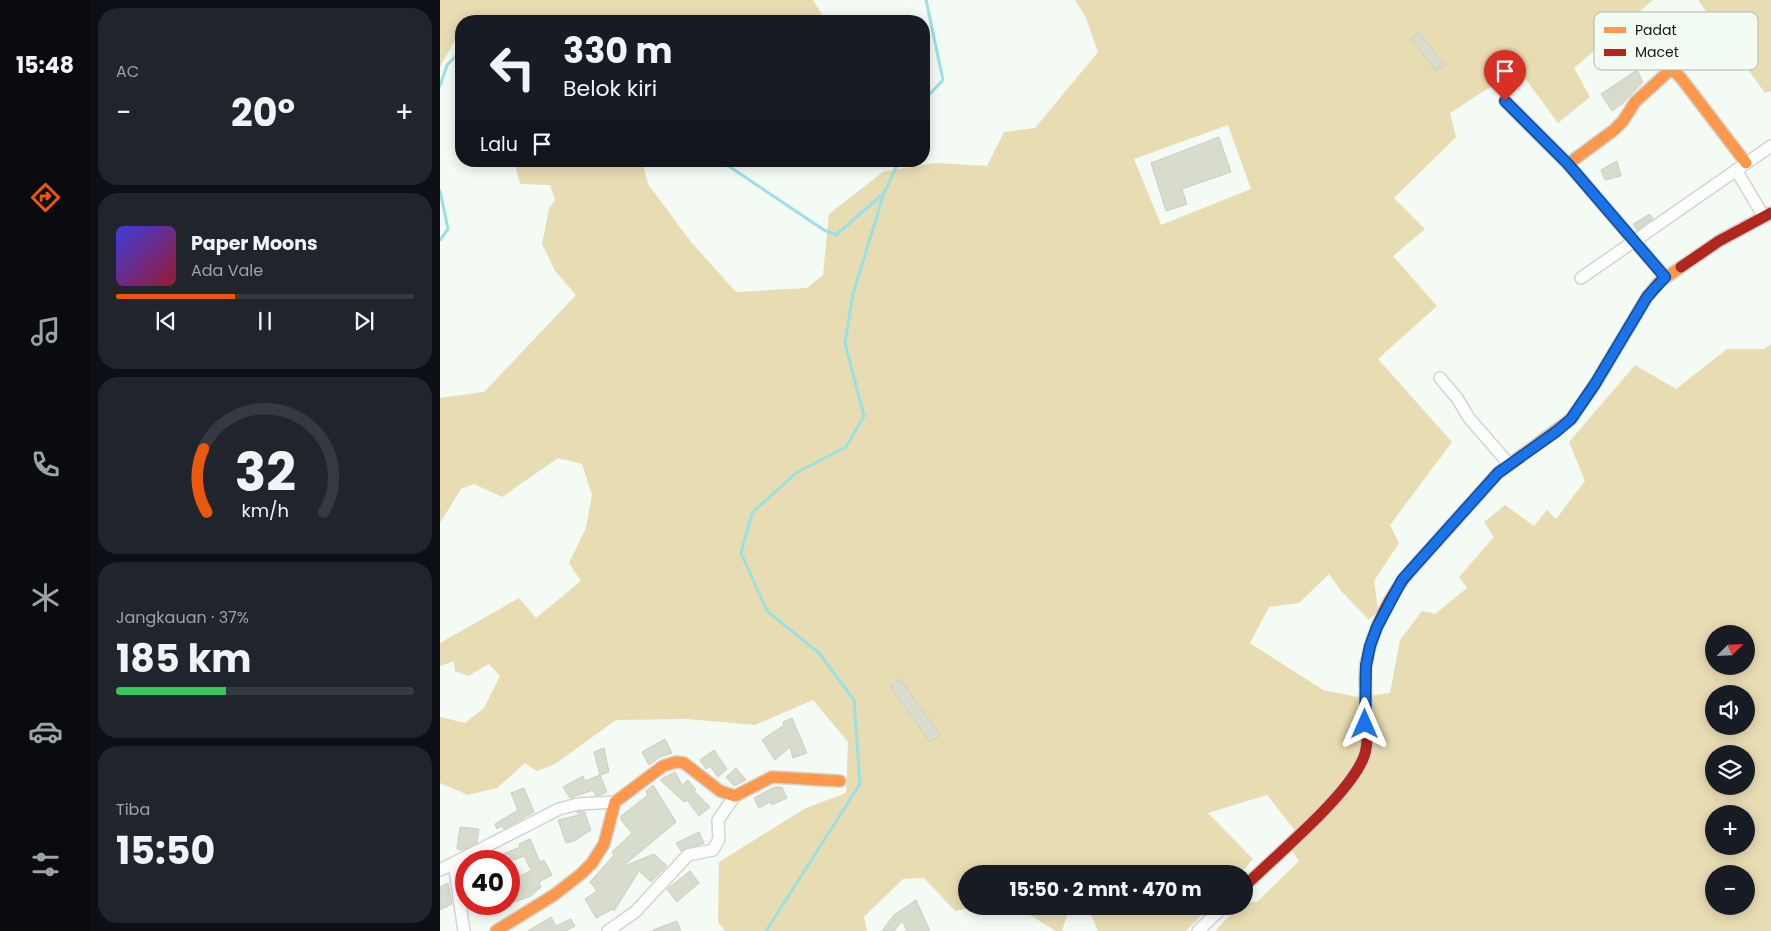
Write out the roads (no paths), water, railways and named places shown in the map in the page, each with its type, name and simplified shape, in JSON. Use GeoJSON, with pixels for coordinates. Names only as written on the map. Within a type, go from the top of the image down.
{"type":"FeatureCollection","features":[{"type":"Feature","properties":{"kind":"street"},"geometry":{"type":"LineString","coordinates":[[1253,878],[1329,804],[1356,771],[1364,757],[1366,737],[1366,666],[1370,646],[1393,593],[1434,542],[1498,473],[1571,419],[1595,384],[1647,297],[1665,277],[1719,241],[1767,215],[1741,167],[1681,78],[1674,71],[1669,71],[1635,102],[1623,121],[1614,130],[1568,164]]}},
{"type":"Feature","properties":{"kind":"street"},"geometry":{"type":"LineString","coordinates":[[1505,101],[1568,164],[1665,277]]}},
{"type":"Feature","properties":{"kind":"street"},"geometry":{"type":"LineString","coordinates":[[1581,278],[1771,146]]}},
{"type":"Feature","properties":{"kind":"street"},"geometry":{"type":"LineString","coordinates":[[1440,378],[1457,398],[1468,418],[1509,464]]}},
{"type":"Feature","properties":{"kind":"street"},"geometry":{"type":"LineString","coordinates":[[440,870],[559,809],[578,804],[615,802],[663,766],[676,762],[684,762],[720,791],[735,796]]}},
{"type":"Feature","properties":{"kind":"street"},"geometry":{"type":"LineString","coordinates":[[608,931],[635,912],[688,855],[713,850],[719,839],[718,820],[735,796],[772,777],[840,781]]}},
{"type":"Feature","properties":{"kind":"street"},"geometry":{"type":"LineString","coordinates":[[496,931],[578,878],[601,850],[608,832],[615,802]]}},
{"type":"Feature","properties":{"kind":"street"},"geometry":{"type":"LineString","coordinates":[[454,863],[464,931]]}},
{"type":"Feature","properties":{"kind":"street"},"geometry":{"type":"LineString","coordinates":[[1198,931],[1215,915]]}},
{"type":"Feature","properties":{"kind":"waterway"},"geometry":{"type":"LineString","coordinates":[[926,0],[929,15]]}},
{"type":"Feature","properties":{"kind":"waterway"},"geometry":{"type":"LineString","coordinates":[[930,19],[943,80],[930,94]]}},
{"type":"Feature","properties":{"kind":"waterway"},"geometry":{"type":"LineString","coordinates":[[440,86],[447,65],[455,57]]}},
{"type":"Feature","properties":{"kind":"waterway"},"geometry":{"type":"LineString","coordinates":[[730,167],[824,230],[836,235],[884,193],[896,167]]}},
{"type":"Feature","properties":{"kind":"waterway"},"geometry":{"type":"LineString","coordinates":[[440,191],[448,229],[440,240]]}},
{"type":"Feature","properties":{"kind":"waterway"},"geometry":{"type":"LineString","coordinates":[[766,931],[860,784],[854,700],[819,653],[767,611],[741,553],[752,513],[796,473],[846,447],[864,416],[845,343],[853,294],[884,193]]}}]}
